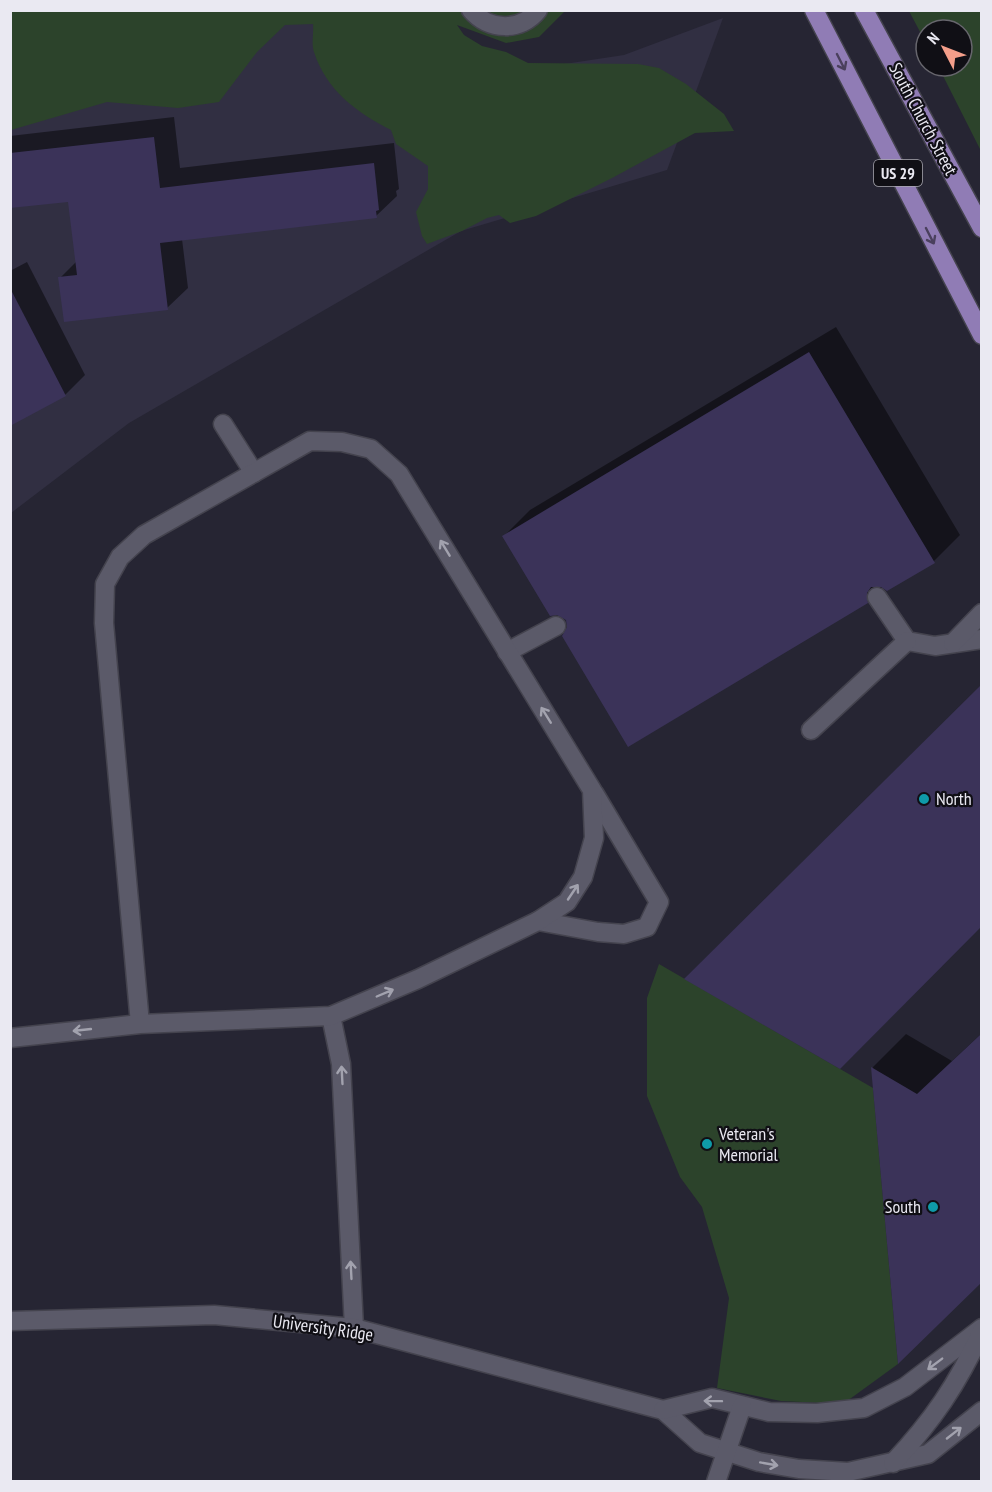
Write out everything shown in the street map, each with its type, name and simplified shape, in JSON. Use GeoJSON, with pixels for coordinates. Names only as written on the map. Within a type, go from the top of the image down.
{"type":"FeatureCollection","features":[{"type":"Feature","properties":{"kind":"main road","name":"US 29"},"geometry":{"type":"LineString","coordinates":[[814,10],[981,335]]}},
{"type":"Feature","properties":{"kind":"main road","name":"South Church Street"},"geometry":{"type":"LineString","coordinates":[[864,10],[981,228]]}},
{"type":"Feature","properties":{"kind":"street"},"geometry":{"type":"LineString","coordinates":[[471,10],[490,25],[505,27],[520,24],[533,17],[538,10]]}},
{"type":"Feature","properties":{"kind":"street"},"geometry":{"type":"LineString","coordinates":[[223,424],[254,473]]}},
{"type":"Feature","properties":{"kind":"street"},"geometry":{"type":"LineString","coordinates":[[140,1024],[104,623],[105,584],[120,557],[144,536],[310,441],[342,442],[371,448],[399,474],[659,902],[647,927],[624,934],[598,932],[538,921]]}},
{"type":"Feature","properties":{"kind":"street"},"geometry":{"type":"LineString","coordinates":[[877,597],[907,641],[935,646],[981,639]]}},
{"type":"Feature","properties":{"kind":"street"},"geometry":{"type":"LineString","coordinates":[[953,643],[981,613]]}},
{"type":"Feature","properties":{"kind":"street"},"geometry":{"type":"LineString","coordinates":[[507,652],[556,626]]}},
{"type":"Feature","properties":{"kind":"street"},"geometry":{"type":"LineString","coordinates":[[811,730],[907,641]]}},
{"type":"Feature","properties":{"kind":"street"},"geometry":{"type":"LineString","coordinates":[[10,1038],[140,1024],[331,1016],[418,979],[538,921],[567,902],[584,877],[594,838],[592,790]]}},
{"type":"Feature","properties":{"kind":"street"},"geometry":{"type":"LineString","coordinates":[[331,1016],[341,1064],[354,1328]]}},
{"type":"Feature","properties":{"kind":"street","name":"University Ridge"},"geometry":{"type":"LineString","coordinates":[[10,1321],[214,1315],[354,1328],[663,1410],[700,1443],[759,1462],[799,1469],[848,1472],[928,1454],[981,1412]]}},
{"type":"Feature","properties":{"kind":"street"},"geometry":{"type":"LineString","coordinates":[[893,1463],[934,1416],[963,1371],[981,1330]]}},
{"type":"Feature","properties":{"kind":"street","name":"University Ridge"},"geometry":{"type":"LineString","coordinates":[[663,1410],[712,1398],[769,1412],[817,1413],[864,1408],[904,1387],[981,1330]]}},
{"type":"Feature","properties":{"kind":"street"},"geometry":{"type":"LineString","coordinates":[[716,1482],[742,1406]]}},
{"type":"Feature","properties":{"kind":"shaded area"},"geometry":{"type":"Polygon","coordinates":[[[223,11],[428,38],[518,71],[624,55],[723,18],[667,170],[461,231],[129,423],[11,513],[10,12],[223,11]]]}},
{"type":"Feature","properties":{"kind":"green space"},"geometry":{"type":"Polygon","coordinates":[[[566,10],[539,37],[506,43],[457,25],[464,35],[482,46],[506,52],[528,63],[638,64],[659,68],[686,84],[724,114],[734,131],[695,133],[536,216],[510,223],[499,215],[487,218],[462,231],[427,244],[422,236],[416,212],[428,189],[428,166],[396,144],[391,130],[355,108],[326,78],[314,52],[313,24],[285,25],[257,52],[219,102],[178,108],[107,102],[11,130],[11,11],[566,10]]]}},
{"type":"Feature","properties":{"kind":"green space"},"geometry":{"type":"Polygon","coordinates":[[[909,11],[981,11],[981,151],[944,78],[974,78],[974,18],[914,18],[914,20],[909,11]]]}},
{"type":"Feature","properties":{"kind":"green space"},"geometry":{"type":"Polygon","coordinates":[[[659,964],[873,1088],[898,1364],[843,1404],[781,1401],[717,1388],[729,1298],[702,1207],[680,1177],[647,1096],[647,998],[659,964]]]}},
{"type":"Feature","properties":{"kind":"building"},"geometry":{"type":"Polygon","coordinates":[[[154,137],[160,188],[374,163],[379,210],[376,211],[377,218],[160,243],[168,310],[64,322],[58,277],[77,275],[68,202],[10,208],[10,153],[154,137]]]}},
{"type":"Feature","properties":{"kind":"building"},"geometry":{"type":"Polygon","coordinates":[[[10,288],[66,396],[10,426],[10,288]]]}},
{"type":"Feature","properties":{"kind":"building"},"geometry":{"type":"Polygon","coordinates":[[[809,352],[935,563],[887,591],[881,587],[871,587],[867,593],[868,603],[628,747],[562,636],[567,627],[566,620],[557,615],[550,616],[502,536],[809,352]]]}},
{"type":"Feature","properties":{"kind":"building","name":"North"},"geometry":{"type":"Polygon","coordinates":[[[981,685],[981,927],[840,1069],[684,979],[981,685]]]}},
{"type":"Feature","properties":{"kind":"building","name":"South"},"geometry":{"type":"Polygon","coordinates":[[[981,1034],[981,1283],[898,1364],[871,1067],[917,1094],[981,1034]]]}},
{"type":"Feature","properties":{"kind":"place","name":"North"},"geometry":{"type":"Point","coordinates":[924,799]}},
{"type":"Feature","properties":{"kind":"place","name":"Veteran's Memorial"},"geometry":{"type":"Point","coordinates":[707,1144]}},
{"type":"Feature","properties":{"kind":"place","name":"South"},"geometry":{"type":"Point","coordinates":[933,1207]}}]}
